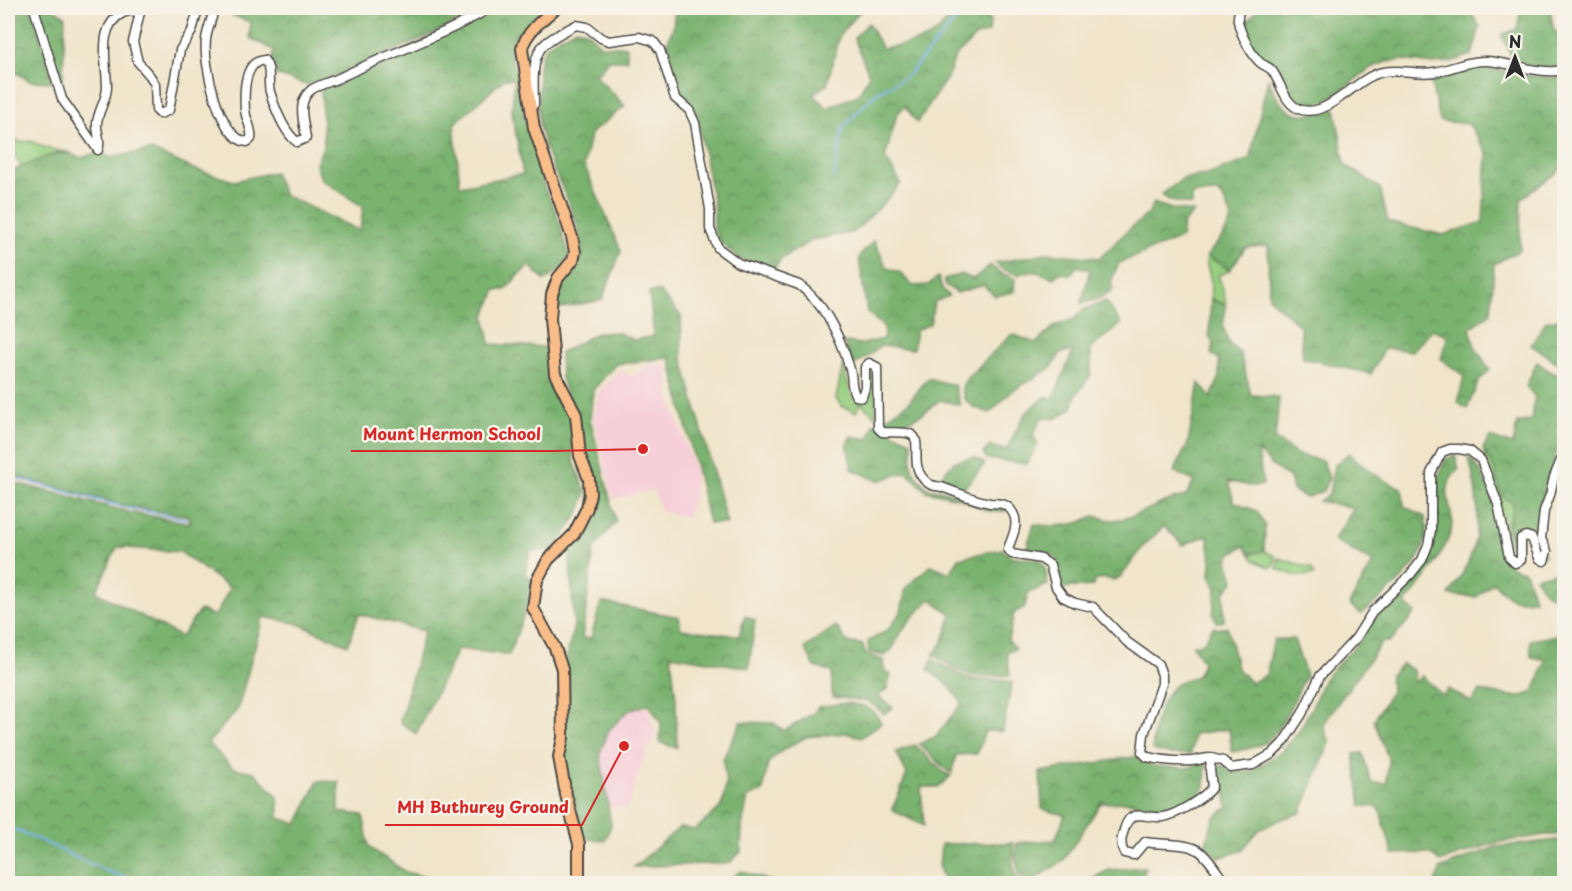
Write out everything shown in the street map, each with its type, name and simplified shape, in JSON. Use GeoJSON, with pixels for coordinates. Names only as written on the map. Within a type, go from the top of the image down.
{"type":"FeatureCollection","features":[{"type":"Feature","properties":{"kind":"main road"},"geometry":{"type":"LineString","coordinates":[[556,8],[523,41],[523,61],[534,128],[572,237],[575,252],[573,260],[558,278],[552,294],[550,319],[555,374],[576,414],[580,456],[590,479],[590,494],[587,508],[574,534],[548,560],[540,573],[533,608],[555,648],[562,669],[563,738],[559,757],[579,844],[579,884]]}},
{"type":"Feature","properties":{"kind":"street"},"geometry":{"type":"LineString","coordinates":[[34,8],[62,99],[98,150],[101,142],[97,124],[107,88],[103,52],[112,21],[123,12],[141,9],[133,42],[138,62],[154,84],[156,110],[160,114],[169,110],[180,50],[192,31],[198,10],[201,8]]}},
{"type":"Feature","properties":{"kind":"street"},"geometry":{"type":"LineString","coordinates":[[207,8],[213,13],[206,39],[206,52],[215,100],[228,130],[235,138],[247,142],[251,139],[252,133],[245,110],[249,68],[254,63],[264,60],[269,68],[270,92],[278,112],[292,138],[297,142],[306,138],[301,115],[303,104],[312,90],[367,64],[432,39],[490,8]]}},
{"type":"Feature","properties":{"kind":"street"},"geometry":{"type":"LineString","coordinates":[[1240,8],[1237,19],[1244,39],[1261,64],[1271,69],[1289,104],[1303,111],[1318,110],[1330,105],[1357,85],[1386,71],[1432,72],[1471,61],[1489,61],[1537,70],[1564,70]]}},
{"type":"Feature","properties":{"kind":"street"},"geometry":{"type":"LineString","coordinates":[[534,128],[536,62],[541,48],[553,38],[576,25],[586,27],[609,41],[639,37],[653,41],[660,50],[675,98],[689,110],[695,123],[710,209],[710,230],[718,248],[738,263],[807,290],[821,306],[832,327],[847,360],[852,376],[853,392],[856,396],[861,397],[864,392],[865,367],[869,363],[878,367],[878,428],[882,432],[910,434],[916,438],[915,462],[918,472],[929,484],[974,499],[1003,503],[1011,509],[1016,526],[1008,549],[1012,554],[1041,559],[1050,565],[1056,587],[1064,597],[1075,603],[1093,607],[1127,642],[1158,664],[1162,684],[1144,734],[1142,752],[1147,757],[1186,761],[1196,761],[1207,757],[1223,761],[1231,768],[1253,765],[1272,754],[1293,728],[1320,676],[1356,638],[1373,611],[1422,560],[1431,530],[1431,472],[1442,452],[1450,449],[1470,451],[1481,460],[1498,504],[1509,557],[1515,563],[1521,560],[1521,538],[1526,536],[1532,538],[1539,558],[1544,561],[1547,557],[1547,551],[1541,539],[1544,511],[1564,453]]}},
{"type":"Feature","properties":{"kind":"street"},"geometry":{"type":"LineString","coordinates":[[1212,758],[1210,770],[1212,788],[1208,793],[1165,817],[1142,814],[1134,816],[1126,822],[1120,845],[1124,853],[1134,855],[1145,842],[1198,850],[1226,884]]}},
{"type":"Feature","properties":{"kind":"shaded area"},"geometry":{"type":"Polygon","coordinates":[[[667,363],[670,398],[695,472],[693,501],[687,518],[659,509],[654,490],[613,499],[593,417],[598,393],[619,369],[632,377],[647,365],[667,363]]]}},
{"type":"Feature","properties":{"kind":"shaded area"},"geometry":{"type":"Polygon","coordinates":[[[626,706],[647,708],[656,733],[642,762],[628,808],[603,809],[593,758],[604,727],[626,706]]]}},
{"type":"Feature","properties":{"kind":"green space"},"geometry":{"type":"Polygon","coordinates":[[[8,8],[31,8],[52,82],[30,81],[8,68],[8,8]]]}},
{"type":"Feature","properties":{"kind":"green space"},"geometry":{"type":"Polygon","coordinates":[[[36,8],[52,8],[65,16],[63,80],[59,79],[36,8]]]}},
{"type":"Feature","properties":{"kind":"green space"},"geometry":{"type":"Polygon","coordinates":[[[233,8],[483,8],[430,35],[333,77],[307,85],[276,75],[276,67],[272,60],[274,50],[250,38],[250,22],[232,15],[233,8]]]}},
{"type":"Feature","properties":{"kind":"green space"},"geometry":{"type":"Polygon","coordinates":[[[493,8],[550,8],[526,25],[514,37],[511,57],[514,68],[520,75],[525,118],[545,189],[556,212],[569,255],[563,267],[545,281],[529,265],[505,290],[496,290],[485,316],[490,344],[545,347],[550,377],[571,416],[573,459],[586,493],[580,511],[564,536],[551,550],[530,551],[525,573],[533,581],[527,606],[509,655],[458,649],[416,734],[400,722],[424,631],[359,614],[348,645],[296,623],[263,617],[238,709],[208,743],[233,768],[254,772],[278,797],[279,818],[297,824],[318,781],[339,782],[339,812],[363,815],[369,847],[406,872],[425,877],[429,883],[8,883],[8,484],[16,483],[129,512],[190,523],[188,516],[126,506],[14,476],[8,477],[8,172],[62,153],[80,158],[100,152],[110,158],[151,150],[194,169],[234,181],[274,172],[284,195],[360,231],[363,207],[321,179],[316,164],[324,144],[321,90],[493,8]],[[504,79],[454,124],[460,186],[523,174],[512,112],[514,79],[504,79]],[[117,547],[96,592],[181,637],[200,610],[215,616],[230,588],[180,552],[117,547]]]}},
{"type":"Feature","properties":{"kind":"green space"},"geometry":{"type":"Polygon","coordinates":[[[675,8],[863,8],[840,34],[827,85],[813,94],[827,108],[858,95],[869,75],[854,38],[868,23],[882,48],[904,45],[934,34],[942,28],[952,8],[968,8],[990,19],[989,32],[976,36],[955,57],[947,78],[917,123],[905,106],[897,114],[885,158],[901,183],[854,232],[812,240],[781,259],[773,272],[740,259],[721,243],[714,230],[714,206],[698,121],[692,106],[683,96],[667,43],[673,28],[675,8]]]}},
{"type":"Feature","properties":{"kind":"green space"},"geometry":{"type":"Polygon","coordinates":[[[1259,8],[1468,8],[1480,27],[1472,55],[1451,62],[1433,64],[1402,60],[1387,62],[1371,68],[1326,101],[1312,104],[1298,103],[1279,71],[1259,54],[1247,34],[1244,25],[1259,8]]]}},
{"type":"Feature","properties":{"kind":"green space"},"geometry":{"type":"Polygon","coordinates":[[[1521,8],[1550,8],[1553,28],[1564,44],[1564,66],[1546,67],[1515,63],[1501,35],[1517,29],[1521,8]]]}},
{"type":"Feature","properties":{"kind":"green space"},"geometry":{"type":"Polygon","coordinates":[[[577,28],[586,31],[602,46],[627,46],[627,60],[610,60],[595,75],[625,106],[590,134],[584,165],[621,251],[602,300],[556,309],[561,281],[578,266],[582,254],[576,221],[550,160],[540,128],[538,117],[539,69],[546,47],[577,28]]]}},
{"type":"Feature","properties":{"kind":"green space"},"geometry":{"type":"Polygon","coordinates":[[[1475,68],[1543,77],[1564,77],[1564,167],[1521,199],[1520,250],[1494,264],[1491,313],[1470,328],[1475,347],[1490,370],[1479,381],[1467,409],[1458,403],[1464,376],[1441,359],[1448,336],[1432,329],[1413,351],[1385,348],[1371,374],[1303,358],[1300,326],[1269,298],[1268,245],[1245,248],[1230,270],[1207,256],[1225,233],[1232,217],[1220,193],[1192,194],[1192,205],[1171,201],[1161,195],[1184,178],[1207,175],[1250,159],[1268,78],[1279,101],[1292,112],[1310,114],[1335,108],[1345,165],[1380,188],[1388,222],[1443,235],[1483,222],[1487,153],[1469,124],[1440,121],[1430,79],[1475,68]]]}},
{"type":"Feature","properties":{"kind":"green space"},"geometry":{"type":"Polygon","coordinates":[[[8,134],[20,142],[31,141],[46,148],[72,153],[59,152],[21,169],[8,148],[8,134]]]}},
{"type":"Feature","properties":{"kind":"green space"},"geometry":{"type":"Polygon","coordinates":[[[1154,203],[1172,209],[1194,212],[1183,224],[1181,238],[1119,263],[1111,282],[1113,290],[1098,299],[1081,304],[1090,270],[1077,266],[1071,274],[1059,273],[1054,278],[1032,272],[1018,275],[1002,269],[995,263],[1046,253],[1100,258],[1148,214],[1154,203]]]}},
{"type":"Feature","properties":{"kind":"green space"},"geometry":{"type":"Polygon","coordinates":[[[874,240],[887,268],[899,272],[913,286],[928,285],[938,277],[943,290],[949,296],[934,302],[930,324],[916,330],[913,349],[880,346],[853,365],[844,342],[862,344],[883,339],[885,328],[867,312],[859,257],[874,240]]]}},
{"type":"Feature","properties":{"kind":"green space"},"geometry":{"type":"Polygon","coordinates":[[[1207,256],[1230,270],[1218,276],[1226,305],[1211,299],[1211,279],[1206,263],[1207,256]]]}},
{"type":"Feature","properties":{"kind":"green space"},"geometry":{"type":"Polygon","coordinates":[[[990,265],[1015,279],[1014,292],[995,296],[983,285],[957,293],[946,286],[944,279],[962,274],[973,279],[990,265]]]}},
{"type":"Feature","properties":{"kind":"green space"},"geometry":{"type":"Polygon","coordinates":[[[649,292],[660,292],[681,316],[682,356],[727,524],[709,523],[670,358],[616,364],[593,390],[590,419],[616,522],[594,548],[582,638],[591,638],[601,602],[679,617],[681,629],[739,636],[745,616],[755,620],[749,668],[671,655],[676,699],[677,748],[660,743],[661,723],[649,704],[628,711],[609,730],[600,753],[611,825],[605,841],[583,838],[564,757],[565,665],[574,626],[569,545],[590,509],[586,461],[561,377],[560,353],[597,333],[617,332],[634,340],[654,336],[649,292]]]}},
{"type":"Feature","properties":{"kind":"green space"},"geometry":{"type":"Polygon","coordinates":[[[1211,299],[1226,305],[1223,327],[1230,345],[1240,353],[1251,395],[1279,397],[1275,439],[1298,455],[1323,461],[1329,478],[1323,491],[1306,498],[1293,490],[1290,477],[1273,467],[1258,450],[1263,485],[1250,486],[1228,481],[1234,502],[1257,511],[1265,526],[1264,551],[1250,554],[1244,546],[1232,553],[1228,560],[1234,581],[1224,593],[1224,621],[1217,622],[1213,614],[1216,589],[1210,575],[1208,535],[1183,545],[1164,526],[1143,547],[1121,577],[1094,581],[1093,586],[1061,588],[1056,558],[1046,552],[1026,550],[1034,524],[1065,525],[1094,516],[1111,520],[1122,519],[1186,496],[1194,481],[1174,472],[1188,443],[1199,383],[1211,398],[1219,378],[1219,359],[1211,354],[1214,345],[1209,335],[1211,299]]]}},
{"type":"Feature","properties":{"kind":"green space"},"geometry":{"type":"Polygon","coordinates":[[[1106,301],[1121,324],[1091,348],[1091,375],[1076,395],[1072,408],[1055,419],[1042,417],[1033,435],[1038,444],[1027,464],[987,459],[983,453],[990,446],[1006,450],[1025,414],[1046,396],[1053,399],[1073,351],[1061,353],[1051,368],[1012,391],[990,413],[973,407],[964,398],[962,387],[967,378],[1012,334],[1036,343],[1055,326],[1074,319],[1083,310],[1106,301]]]}},
{"type":"Feature","properties":{"kind":"green space"},"geometry":{"type":"Polygon","coordinates":[[[1564,318],[1564,367],[1531,345],[1545,322],[1564,318]]]}},
{"type":"Feature","properties":{"kind":"green space"},"geometry":{"type":"Polygon","coordinates":[[[1537,362],[1551,372],[1564,377],[1564,429],[1538,512],[1537,530],[1525,527],[1511,536],[1508,524],[1514,504],[1501,495],[1494,467],[1483,449],[1490,437],[1513,445],[1517,423],[1531,420],[1535,397],[1526,386],[1537,362]]]}},
{"type":"Feature","properties":{"kind":"green space"},"geometry":{"type":"Polygon","coordinates":[[[843,363],[850,391],[860,403],[856,412],[843,407],[836,399],[843,363]]]}},
{"type":"Feature","properties":{"kind":"green space"},"geometry":{"type":"Polygon","coordinates":[[[872,367],[875,369],[876,416],[860,403],[869,393],[869,368],[872,367]]]}},
{"type":"Feature","properties":{"kind":"green space"},"geometry":{"type":"Polygon","coordinates":[[[928,378],[954,385],[960,405],[940,400],[922,414],[892,429],[884,426],[886,418],[908,403],[928,378]]]}},
{"type":"Feature","properties":{"kind":"green space"},"geometry":{"type":"Polygon","coordinates":[[[874,424],[911,441],[912,467],[916,476],[927,488],[1003,507],[1005,511],[988,511],[958,498],[926,491],[907,472],[878,481],[852,469],[847,444],[851,436],[869,439],[874,424]]]}},
{"type":"Feature","properties":{"kind":"green space"},"geometry":{"type":"Polygon","coordinates":[[[1483,449],[1494,467],[1501,495],[1514,504],[1508,524],[1511,536],[1525,527],[1537,530],[1538,540],[1545,555],[1543,557],[1534,536],[1527,532],[1522,533],[1519,538],[1518,554],[1514,557],[1483,449]]]}},
{"type":"Feature","properties":{"kind":"green space"},"geometry":{"type":"Polygon","coordinates":[[[1349,453],[1381,478],[1402,488],[1404,506],[1425,517],[1426,526],[1423,547],[1410,569],[1391,590],[1361,614],[1349,604],[1373,563],[1334,540],[1354,508],[1319,501],[1329,494],[1334,466],[1349,453]]]}},
{"type":"Feature","properties":{"kind":"green space"},"geometry":{"type":"Polygon","coordinates":[[[1455,456],[1459,469],[1448,484],[1452,523],[1448,539],[1431,569],[1405,603],[1415,613],[1390,642],[1382,642],[1323,724],[1330,743],[1301,813],[1259,830],[1241,851],[1218,858],[1205,845],[1214,818],[1228,807],[1225,791],[1217,783],[1214,763],[1230,772],[1252,771],[1282,751],[1299,731],[1324,679],[1362,639],[1373,619],[1400,595],[1429,553],[1436,537],[1438,483],[1441,469],[1446,459],[1455,456]]]}},
{"type":"Feature","properties":{"kind":"green space"},"geometry":{"type":"Polygon","coordinates":[[[974,457],[985,464],[963,489],[941,476],[954,462],[974,457]]]}},
{"type":"Feature","properties":{"kind":"green space"},"geometry":{"type":"Polygon","coordinates":[[[1469,458],[1479,470],[1491,497],[1497,514],[1505,559],[1514,568],[1525,571],[1534,599],[1510,598],[1493,582],[1477,597],[1449,595],[1468,563],[1476,534],[1476,495],[1469,458]]]}},
{"type":"Feature","properties":{"kind":"green space"},"geometry":{"type":"Polygon","coordinates":[[[1002,549],[1010,556],[1039,560],[1045,567],[1048,585],[1028,593],[1025,607],[1014,613],[1008,640],[1015,649],[1007,653],[1010,676],[970,675],[933,655],[942,644],[952,615],[931,599],[907,624],[888,653],[884,656],[869,652],[868,642],[889,629],[901,612],[906,588],[931,565],[950,573],[959,558],[1002,549]]]}},
{"type":"Feature","properties":{"kind":"green space"},"geometry":{"type":"Polygon","coordinates":[[[1264,551],[1275,556],[1276,560],[1271,568],[1255,561],[1250,554],[1264,551]]]}},
{"type":"Feature","properties":{"kind":"green space"},"geometry":{"type":"Polygon","coordinates":[[[1279,558],[1311,568],[1314,575],[1297,576],[1277,569],[1279,558]]]}},
{"type":"Feature","properties":{"kind":"green space"},"geometry":{"type":"Polygon","coordinates":[[[1564,570],[1564,835],[1545,835],[1495,843],[1440,862],[1429,853],[1393,854],[1379,807],[1361,806],[1354,754],[1363,753],[1371,783],[1387,783],[1388,758],[1374,720],[1391,692],[1390,675],[1402,664],[1413,670],[1415,682],[1422,676],[1443,696],[1448,689],[1471,702],[1480,691],[1519,697],[1534,692],[1546,660],[1531,657],[1530,640],[1557,635],[1562,628],[1562,600],[1546,593],[1535,577],[1564,570]]]}},
{"type":"Feature","properties":{"kind":"green space"},"geometry":{"type":"Polygon","coordinates":[[[836,626],[847,642],[863,645],[865,653],[883,660],[884,670],[891,674],[887,689],[878,696],[893,708],[884,714],[868,701],[832,697],[832,672],[815,667],[805,648],[836,626]]]}},
{"type":"Feature","properties":{"kind":"green space"},"geometry":{"type":"Polygon","coordinates":[[[1227,626],[1237,668],[1251,683],[1266,675],[1274,639],[1294,639],[1306,676],[1277,731],[1264,743],[1232,752],[1229,729],[1194,734],[1191,754],[1168,754],[1153,750],[1155,724],[1160,707],[1177,683],[1197,676],[1203,663],[1193,645],[1203,643],[1213,627],[1219,629],[1227,626]]]}},
{"type":"Feature","properties":{"kind":"green space"},"geometry":{"type":"Polygon","coordinates":[[[932,659],[969,678],[1012,682],[1003,731],[985,731],[977,754],[956,755],[952,773],[919,744],[935,737],[962,703],[949,686],[928,669],[932,659]]]}},
{"type":"Feature","properties":{"kind":"green space"},"geometry":{"type":"Polygon","coordinates":[[[845,703],[866,707],[875,713],[881,723],[862,737],[845,733],[806,737],[783,750],[768,763],[763,791],[748,797],[742,826],[741,852],[729,863],[634,867],[680,827],[695,830],[722,806],[726,784],[723,759],[741,722],[774,723],[784,731],[814,713],[818,707],[845,703]]]}},
{"type":"Feature","properties":{"kind":"green space"},"geometry":{"type":"Polygon","coordinates":[[[915,745],[943,772],[951,776],[938,787],[921,787],[924,826],[892,810],[907,774],[896,752],[915,745]]]}},
{"type":"Feature","properties":{"kind":"green space"},"geometry":{"type":"Polygon","coordinates":[[[1139,756],[1152,766],[1188,768],[1206,761],[1205,787],[1200,794],[1170,809],[1128,802],[1101,803],[1063,861],[1032,881],[1019,875],[1015,854],[1017,843],[1055,840],[1065,815],[1042,809],[1040,772],[1139,756]]]}},
{"type":"Feature","properties":{"kind":"green space"},"geometry":{"type":"Polygon","coordinates":[[[1564,839],[1564,883],[1435,883],[1441,868],[1496,847],[1564,839]]]}},
{"type":"Feature","properties":{"kind":"green space"},"geometry":{"type":"Polygon","coordinates":[[[1013,843],[1013,864],[1016,877],[1028,883],[945,883],[939,868],[941,844],[1013,843]]]}},
{"type":"Feature","properties":{"kind":"green space"},"geometry":{"type":"Polygon","coordinates":[[[1145,867],[1141,883],[1082,883],[1109,870],[1145,867]]]}},
{"type":"Feature","properties":{"kind":"green space"},"geometry":{"type":"Polygon","coordinates":[[[741,871],[776,883],[669,883],[676,880],[725,882],[741,871]]]}},
{"type":"Feature","properties":{"kind":"waterway"},"geometry":{"type":"LineString","coordinates":[[834,177],[843,127],[876,93],[907,76],[966,8]]}},
{"type":"Feature","properties":{"kind":"waterway"},"geometry":{"type":"LineString","coordinates":[[8,479],[15,478],[127,508],[186,519]]}},
{"type":"Feature","properties":{"kind":"waterway"},"geometry":{"type":"LineString","coordinates":[[8,833],[13,829],[113,874],[148,884]]}},
{"type":"Feature","properties":{"kind":"place","name":"Mount Hermon School"},"geometry":{"type":"Point","coordinates":[643,449]}},
{"type":"Feature","properties":{"kind":"place","name":"MH Buthurey Ground"},"geometry":{"type":"Point","coordinates":[624,746]}}]}
